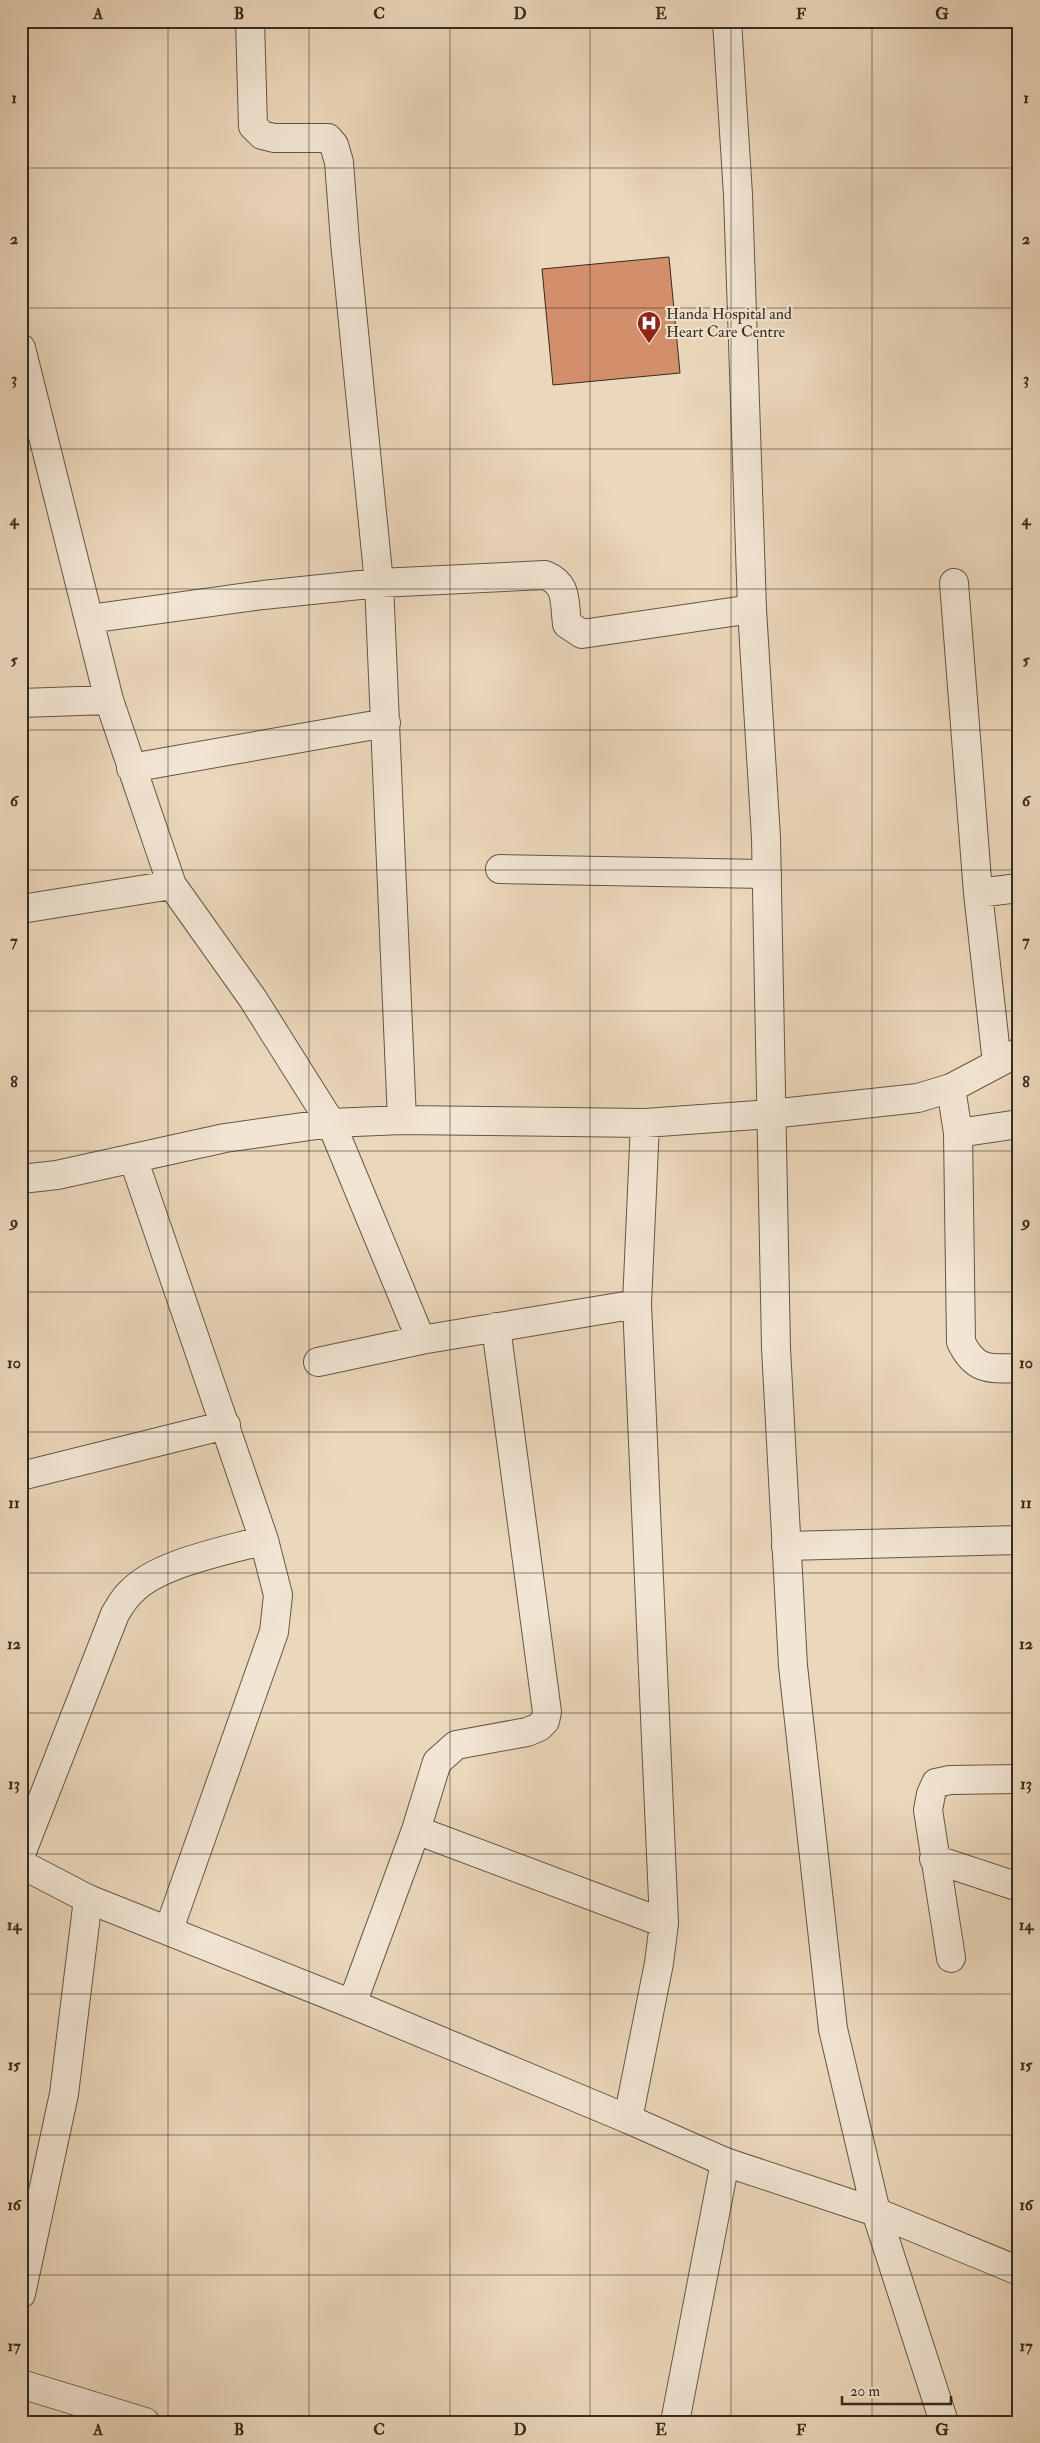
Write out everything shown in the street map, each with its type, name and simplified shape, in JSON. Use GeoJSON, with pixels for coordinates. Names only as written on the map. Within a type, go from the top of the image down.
{"type":"FeatureCollection","features":[{"type":"Feature","properties":{"kind":"street"},"geometry":{"type":"LineString","coordinates":[[250,21],[253,126],[262,135],[274,138],[328,138],[334,145],[339,162],[345,242],[379,583],[402,1120]]}},
{"type":"Feature","properties":{"kind":"street"},"geometry":{"type":"LineString","coordinates":[[727,21],[738,195],[752,609],[767,874],[776,1348],[792,1666],[833,2029],[876,2212],[944,2422]]}},
{"type":"Feature","properties":{"kind":"street"},"geometry":{"type":"LineString","coordinates":[[21,348],[109,700],[172,885],[252,999],[331,1123],[421,1340]]}},
{"type":"Feature","properties":{"kind":"street"},"geometry":{"type":"LineString","coordinates":[[89,619],[254,596],[379,583],[545,574],[556,579],[562,586],[567,624],[582,634],[752,609]]}},
{"type":"Feature","properties":{"kind":"street"},"geometry":{"type":"LineString","coordinates":[[21,1179],[57,1175],[225,1138],[331,1123],[402,1120],[645,1122],[771,1114],[918,1098],[951,1088],[1008,1058],[978,893],[954,583]]}},
{"type":"Feature","properties":{"kind":"street"},"geometry":{"type":"LineString","coordinates":[[21,703],[109,700]]}},
{"type":"Feature","properties":{"kind":"street"},"geometry":{"type":"LineString","coordinates":[[131,768],[386,723]]}},
{"type":"Feature","properties":{"kind":"street"},"geometry":{"type":"LineString","coordinates":[[500,868],[767,874]]}},
{"type":"Feature","properties":{"kind":"street"},"geometry":{"type":"LineString","coordinates":[[21,908],[172,885]]}},
{"type":"Feature","properties":{"kind":"street"},"geometry":{"type":"LineString","coordinates":[[978,893],[1019,888]]}},
{"type":"Feature","properties":{"kind":"street"},"geometry":{"type":"LineString","coordinates":[[951,1088],[958,1133],[961,1342],[969,1358],[984,1367],[997,1369],[1019,1368]]}},
{"type":"Feature","properties":{"kind":"street"},"geometry":{"type":"LineString","coordinates":[[628,2119],[659,1963],[664,1923],[637,1304],[645,1122]]}},
{"type":"Feature","properties":{"kind":"street"},"geometry":{"type":"LineString","coordinates":[[958,1133],[1019,1124]]}},
{"type":"Feature","properties":{"kind":"street"},"geometry":{"type":"LineString","coordinates":[[133,1158],[226,1425],[264,1540],[278,1595],[274,1632],[169,1929]]}},
{"type":"Feature","properties":{"kind":"street"},"geometry":{"type":"LineString","coordinates":[[318,1362],[421,1340],[637,1304]]}},
{"type":"Feature","properties":{"kind":"street"},"geometry":{"type":"LineString","coordinates":[[352,2004],[416,1830],[437,1762],[456,1745],[527,1732],[539,1727],[545,1721],[547,1712],[496,1327]]}},
{"type":"Feature","properties":{"kind":"street"},"geometry":{"type":"LineString","coordinates":[[21,1476],[226,1425]]}},
{"type":"Feature","properties":{"kind":"street"},"geometry":{"type":"LineString","coordinates":[[21,1854],[114,1614],[131,1591],[152,1575],[174,1566],[264,1540]]}},
{"type":"Feature","properties":{"kind":"street"},"geometry":{"type":"LineString","coordinates":[[786,1546],[1019,1540]]}},
{"type":"Feature","properties":{"kind":"street"},"geometry":{"type":"LineString","coordinates":[[951,1958],[934,1859],[928,1810],[931,1794],[936,1782],[1019,1778]]}},
{"type":"Feature","properties":{"kind":"street"},"geometry":{"type":"LineString","coordinates":[[416,1830],[664,1923]]}},
{"type":"Feature","properties":{"kind":"street"},"geometry":{"type":"LineString","coordinates":[[934,1859],[1019,1888]]}},
{"type":"Feature","properties":{"kind":"street"},"geometry":{"type":"LineString","coordinates":[[21,1864],[88,1899],[169,1929],[352,2004],[726,2162],[876,2212],[1019,2271]]}},
{"type":"Feature","properties":{"kind":"street"},"geometry":{"type":"LineString","coordinates":[[21,2294],[64,2094],[88,1899]]}},
{"type":"Feature","properties":{"kind":"street"},"geometry":{"type":"LineString","coordinates":[[675,2422],[726,2162]]}},
{"type":"Feature","properties":{"kind":"street"},"geometry":{"type":"LineString","coordinates":[[21,2384],[144,2422]]}},
{"type":"Feature","properties":{"kind":"building"},"geometry":{"type":"Polygon","coordinates":[[[669,257],[680,373],[553,385],[542,269],[669,257]]]}},
{"type":"Feature","properties":{"kind":"place","name":"Handa Hospital and Heart Care Centre"},"geometry":{"type":"Point","coordinates":[649,344]}}]}
